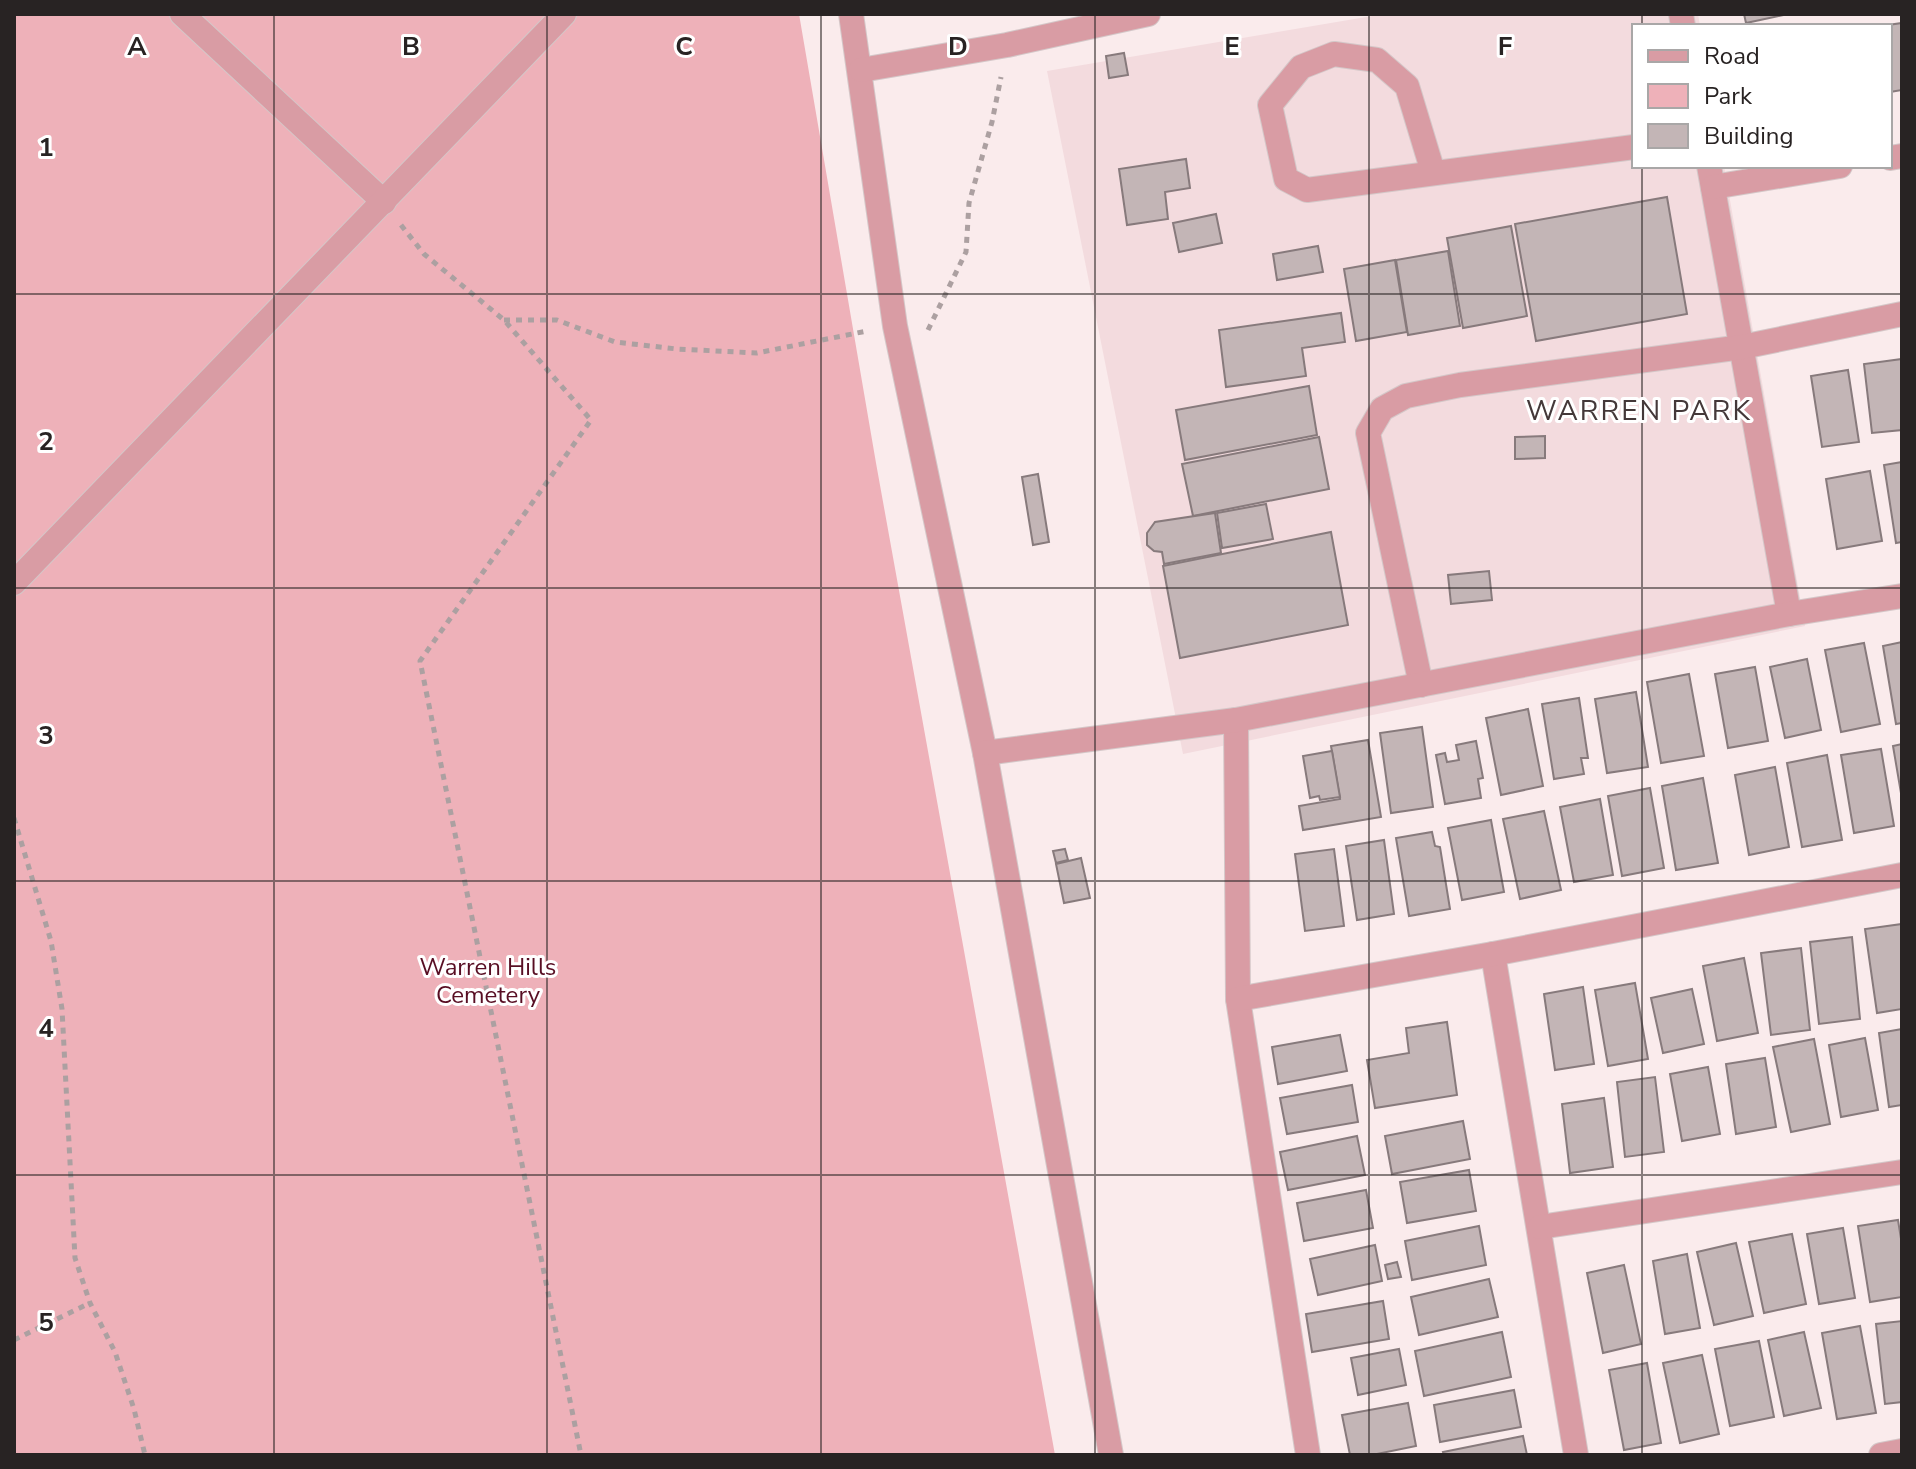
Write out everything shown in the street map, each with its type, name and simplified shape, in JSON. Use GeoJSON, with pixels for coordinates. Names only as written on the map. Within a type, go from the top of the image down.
{"type":"FeatureCollection","features":[{"type":"Feature","properties":{"kind":"street"},"geometry":{"type":"LineString","coordinates":[[182,14],[384,202]]}},
{"type":"Feature","properties":{"kind":"street"},"geometry":{"type":"LineString","coordinates":[[17,574],[384,202],[564,14]]}},
{"type":"Feature","properties":{"kind":"street"},"geometry":{"type":"LineString","coordinates":[[851,14],[895,326],[985,753],[1111,1455]]}},
{"type":"Feature","properties":{"kind":"street"},"geometry":{"type":"LineString","coordinates":[[861,70],[1007,45],[1148,14]]}},
{"type":"Feature","properties":{"kind":"street"},"geometry":{"type":"LineString","coordinates":[[1433,172],[1407,86],[1377,60],[1334,54],[1301,67],[1270,105],[1286,179],[1307,190],[1632,147]]}},
{"type":"Feature","properties":{"kind":"street"},"geometry":{"type":"LineString","coordinates":[[1789,614],[1711,177],[1817,168]]}},
{"type":"Feature","properties":{"kind":"street"},"geometry":{"type":"LineString","coordinates":[[1421,685],[1368,433],[1382,409],[1406,396],[1460,385],[1742,347],[1902,314]]}},
{"type":"Feature","properties":{"kind":"street"},"geometry":{"type":"LineString","coordinates":[[985,753],[1236,720],[1789,614],[1902,596]]}},
{"type":"Feature","properties":{"kind":"street"},"geometry":{"type":"LineString","coordinates":[[1236,720],[1238,999],[1308,1455]]}},
{"type":"Feature","properties":{"kind":"street"},"geometry":{"type":"LineString","coordinates":[[1238,999],[1493,954],[1902,875]]}},
{"type":"Feature","properties":{"kind":"street"},"geometry":{"type":"LineString","coordinates":[[1493,954],[1576,1455]]}},
{"type":"Feature","properties":{"kind":"street"},"geometry":{"type":"LineString","coordinates":[[1540,1227],[1902,1172]]}},
{"type":"Feature","properties":{"kind":"street"},"geometry":{"type":"LineString","coordinates":[[1881,1455],[1902,1451]]}},
{"type":"Feature","properties":{"kind":"path"},"geometry":{"type":"LineString","coordinates":[[906,375],[966,252],[969,203],[992,122],[1007,45]]}},
{"type":"Feature","properties":{"kind":"path"},"geometry":{"type":"LineString","coordinates":[[384,202],[424,254],[504,320],[591,420],[420,661],[581,1455]]}},
{"type":"Feature","properties":{"kind":"path"},"geometry":{"type":"LineString","coordinates":[[504,320],[557,320],[615,342],[757,353],[895,326]]}},
{"type":"Feature","properties":{"kind":"path"},"geometry":{"type":"LineString","coordinates":[[14,818],[51,941],[62,1009],[75,1258],[90,1303],[115,1352],[145,1455]]}},
{"type":"Feature","properties":{"kind":"path"},"geometry":{"type":"LineString","coordinates":[[14,1340],[90,1303]]}},
{"type":"Feature","properties":{"kind":"shaded area"},"geometry":{"type":"Polygon","coordinates":[[[1384,14],[1698,14],[1700,24],[1632,24],[1632,168],[1724,168],[1805,626],[1183,754],[1047,71],[1384,14]]]}},
{"type":"Feature","properties":{"kind":"green space","name":"Warren Hills Cemetery"},"geometry":{"type":"Polygon","coordinates":[[[14,14],[799,14],[876,463],[1055,1455],[14,1455],[14,14]]]}},
{"type":"Feature","properties":{"kind":"building"},"geometry":{"type":"Polygon","coordinates":[[[1744,14],[1788,14],[1746,23],[1744,14]]]}},
{"type":"Feature","properties":{"kind":"building"},"geometry":{"type":"Polygon","coordinates":[[[1902,23],[1902,90],[1892,92],[1892,24],[1902,23]]]}},
{"type":"Feature","properties":{"kind":"building"},"geometry":{"type":"Polygon","coordinates":[[[1124,53],[1128,75],[1109,78],[1106,56],[1124,53]]]}},
{"type":"Feature","properties":{"kind":"building"},"geometry":{"type":"Polygon","coordinates":[[[1186,159],[1190,188],[1165,192],[1168,219],[1127,225],[1119,169],[1186,159]]]}},
{"type":"Feature","properties":{"kind":"building"},"geometry":{"type":"Polygon","coordinates":[[[1667,197],[1687,314],[1536,341],[1515,224],[1667,197]]]}},
{"type":"Feature","properties":{"kind":"building"},"geometry":{"type":"Polygon","coordinates":[[[1216,214],[1222,243],[1179,252],[1173,223],[1216,214]]]}},
{"type":"Feature","properties":{"kind":"building"},"geometry":{"type":"Polygon","coordinates":[[[1511,226],[1527,316],[1463,328],[1447,238],[1511,226]]]}},
{"type":"Feature","properties":{"kind":"building"},"geometry":{"type":"Polygon","coordinates":[[[1318,246],[1323,272],[1277,280],[1273,254],[1318,246]]]}},
{"type":"Feature","properties":{"kind":"building"},"geometry":{"type":"Polygon","coordinates":[[[1448,251],[1460,326],[1408,335],[1396,260],[1448,251]]]}},
{"type":"Feature","properties":{"kind":"building"},"geometry":{"type":"Polygon","coordinates":[[[1395,260],[1407,332],[1356,341],[1344,269],[1395,260]]]}},
{"type":"Feature","properties":{"kind":"building"},"geometry":{"type":"Polygon","coordinates":[[[1341,313],[1345,342],[1302,348],[1306,376],[1226,387],[1219,330],[1341,313]]]}},
{"type":"Feature","properties":{"kind":"building"},"geometry":{"type":"Polygon","coordinates":[[[1902,359],[1902,430],[1872,433],[1864,364],[1902,359]]]}},
{"type":"Feature","properties":{"kind":"building"},"geometry":{"type":"Polygon","coordinates":[[[1848,370],[1859,442],[1822,447],[1811,376],[1848,370]]]}},
{"type":"Feature","properties":{"kind":"building"},"geometry":{"type":"Polygon","coordinates":[[[1309,386],[1317,435],[1185,460],[1176,410],[1309,386]]]}},
{"type":"Feature","properties":{"kind":"building"},"geometry":{"type":"Polygon","coordinates":[[[1545,436],[1545,458],[1515,459],[1515,437],[1545,436]]]}},
{"type":"Feature","properties":{"kind":"building"},"geometry":{"type":"Polygon","coordinates":[[[1319,437],[1329,489],[1193,516],[1182,464],[1319,437]]]}},
{"type":"Feature","properties":{"kind":"building"},"geometry":{"type":"Polygon","coordinates":[[[1902,462],[1902,542],[1896,543],[1884,465],[1902,462]]]}},
{"type":"Feature","properties":{"kind":"building"},"geometry":{"type":"Polygon","coordinates":[[[1870,471],[1882,541],[1837,549],[1826,479],[1870,471]]]}},
{"type":"Feature","properties":{"kind":"building"},"geometry":{"type":"Polygon","coordinates":[[[1038,474],[1049,542],[1033,545],[1022,477],[1038,474]]]}},
{"type":"Feature","properties":{"kind":"building"},"geometry":{"type":"Polygon","coordinates":[[[1266,504],[1273,539],[1222,548],[1217,513],[1266,504]]]}},
{"type":"Feature","properties":{"kind":"building"},"geometry":{"type":"Polygon","coordinates":[[[1215,513],[1221,553],[1164,564],[1162,552],[1154,551],[1147,545],[1147,533],[1155,522],[1215,513]]]}},
{"type":"Feature","properties":{"kind":"building"},"geometry":{"type":"Polygon","coordinates":[[[1331,532],[1348,625],[1180,658],[1163,566],[1331,532]]]}},
{"type":"Feature","properties":{"kind":"building"},"geometry":{"type":"Polygon","coordinates":[[[1489,571],[1492,600],[1451,604],[1448,575],[1489,571]]]}},
{"type":"Feature","properties":{"kind":"building"},"geometry":{"type":"Polygon","coordinates":[[[1902,642],[1902,723],[1896,724],[1883,646],[1902,642]]]}},
{"type":"Feature","properties":{"kind":"building"},"geometry":{"type":"Polygon","coordinates":[[[1864,643],[1880,724],[1841,732],[1825,650],[1864,643]]]}},
{"type":"Feature","properties":{"kind":"building"},"geometry":{"type":"Polygon","coordinates":[[[1807,659],[1821,730],[1785,738],[1770,667],[1807,659]]]}},
{"type":"Feature","properties":{"kind":"building"},"geometry":{"type":"Polygon","coordinates":[[[1755,667],[1768,741],[1728,748],[1715,674],[1755,667]]]}},
{"type":"Feature","properties":{"kind":"building"},"geometry":{"type":"Polygon","coordinates":[[[1689,674],[1704,756],[1661,763],[1647,682],[1689,674]]]}},
{"type":"Feature","properties":{"kind":"building"},"geometry":{"type":"Polygon","coordinates":[[[1636,692],[1648,767],[1607,773],[1595,699],[1636,692]]]}},
{"type":"Feature","properties":{"kind":"building"},"geometry":{"type":"Polygon","coordinates":[[[1579,698],[1588,758],[1581,758],[1584,774],[1554,779],[1542,704],[1579,698]]]}},
{"type":"Feature","properties":{"kind":"building"},"geometry":{"type":"Polygon","coordinates":[[[1528,709],[1543,786],[1501,795],[1486,718],[1528,709]]]}},
{"type":"Feature","properties":{"kind":"building"},"geometry":{"type":"Polygon","coordinates":[[[1422,727],[1433,807],[1391,813],[1380,733],[1422,727]]]}},
{"type":"Feature","properties":{"kind":"building"},"geometry":{"type":"Polygon","coordinates":[[[1368,740],[1381,817],[1303,830],[1299,806],[1340,799],[1331,746],[1368,740]]]}},
{"type":"Feature","properties":{"kind":"building"},"geometry":{"type":"Polygon","coordinates":[[[1476,741],[1483,778],[1478,779],[1481,798],[1445,804],[1436,755],[1445,753],[1447,762],[1459,760],[1456,745],[1476,741]]]}},
{"type":"Feature","properties":{"kind":"building"},"geometry":{"type":"Polygon","coordinates":[[[1902,744],[1902,799],[1893,746],[1902,744]]]}},
{"type":"Feature","properties":{"kind":"building"},"geometry":{"type":"Polygon","coordinates":[[[1881,749],[1894,826],[1854,833],[1841,755],[1881,749]]]}},
{"type":"Feature","properties":{"kind":"building"},"geometry":{"type":"Polygon","coordinates":[[[1332,751],[1340,797],[1310,798],[1303,756],[1332,751]]]}},
{"type":"Feature","properties":{"kind":"building"},"geometry":{"type":"Polygon","coordinates":[[[1827,755],[1842,840],[1802,847],[1787,763],[1827,755]]]}},
{"type":"Feature","properties":{"kind":"building"},"geometry":{"type":"Polygon","coordinates":[[[1775,767],[1789,847],[1749,855],[1735,775],[1775,767]]]}},
{"type":"Feature","properties":{"kind":"building"},"geometry":{"type":"Polygon","coordinates":[[[1703,778],[1718,863],[1676,870],[1662,786],[1703,778]]]}},
{"type":"Feature","properties":{"kind":"building"},"geometry":{"type":"Polygon","coordinates":[[[1650,788],[1664,868],[1622,876],[1608,796],[1650,788]]]}},
{"type":"Feature","properties":{"kind":"building"},"geometry":{"type":"Polygon","coordinates":[[[1600,799],[1613,875],[1574,882],[1560,807],[1600,799]]]}},
{"type":"Feature","properties":{"kind":"building"},"geometry":{"type":"Polygon","coordinates":[[[1544,811],[1561,890],[1520,899],[1503,819],[1544,811]]]}},
{"type":"Feature","properties":{"kind":"building"},"geometry":{"type":"Polygon","coordinates":[[[1491,820],[1504,892],[1462,900],[1448,828],[1491,820]]]}},
{"type":"Feature","properties":{"kind":"building"},"geometry":{"type":"Polygon","coordinates":[[[1432,832],[1435,846],[1440,847],[1450,909],[1409,916],[1396,838],[1432,832]]]}},
{"type":"Feature","properties":{"kind":"building"},"geometry":{"type":"Polygon","coordinates":[[[1384,840],[1394,914],[1357,920],[1346,846],[1384,840]]]}},
{"type":"Feature","properties":{"kind":"building"},"geometry":{"type":"Polygon","coordinates":[[[1065,849],[1068,860],[1056,863],[1053,851],[1065,849]]]}},
{"type":"Feature","properties":{"kind":"building"},"geometry":{"type":"Polygon","coordinates":[[[1334,849],[1344,926],[1305,931],[1295,854],[1334,849]]]}},
{"type":"Feature","properties":{"kind":"building"},"geometry":{"type":"Polygon","coordinates":[[[1081,858],[1090,898],[1064,903],[1056,864],[1081,858]]]}},
{"type":"Feature","properties":{"kind":"building"},"geometry":{"type":"Polygon","coordinates":[[[1902,924],[1902,1009],[1877,1013],[1865,929],[1902,924]]]}},
{"type":"Feature","properties":{"kind":"building"},"geometry":{"type":"Polygon","coordinates":[[[1852,937],[1860,1019],[1819,1024],[1810,942],[1852,937]]]}},
{"type":"Feature","properties":{"kind":"building"},"geometry":{"type":"Polygon","coordinates":[[[1801,948],[1810,1030],[1771,1035],[1761,953],[1801,948]]]}},
{"type":"Feature","properties":{"kind":"building"},"geometry":{"type":"Polygon","coordinates":[[[1744,958],[1758,1033],[1717,1041],[1703,966],[1744,958]]]}},
{"type":"Feature","properties":{"kind":"building"},"geometry":{"type":"Polygon","coordinates":[[[1635,983],[1648,1059],[1608,1066],[1595,990],[1635,983]]]}},
{"type":"Feature","properties":{"kind":"building"},"geometry":{"type":"Polygon","coordinates":[[[1583,987],[1594,1064],[1555,1070],[1544,994],[1583,987]]]}},
{"type":"Feature","properties":{"kind":"building"},"geometry":{"type":"Polygon","coordinates":[[[1692,989],[1704,1044],[1663,1053],[1651,998],[1692,989]]]}},
{"type":"Feature","properties":{"kind":"building"},"geometry":{"type":"Polygon","coordinates":[[[1447,1022],[1457,1095],[1375,1108],[1367,1060],[1409,1053],[1406,1028],[1447,1022]]]}},
{"type":"Feature","properties":{"kind":"building"},"geometry":{"type":"Polygon","coordinates":[[[1902,1029],[1902,1105],[1889,1107],[1879,1033],[1902,1029]]]}},
{"type":"Feature","properties":{"kind":"building"},"geometry":{"type":"Polygon","coordinates":[[[1340,1035],[1347,1071],[1278,1084],[1272,1047],[1340,1035]]]}},
{"type":"Feature","properties":{"kind":"building"},"geometry":{"type":"Polygon","coordinates":[[[1865,1038],[1878,1110],[1841,1117],[1829,1045],[1865,1038]]]}},
{"type":"Feature","properties":{"kind":"building"},"geometry":{"type":"Polygon","coordinates":[[[1814,1039],[1830,1124],[1791,1132],[1773,1047],[1814,1039]]]}},
{"type":"Feature","properties":{"kind":"building"},"geometry":{"type":"Polygon","coordinates":[[[1765,1058],[1776,1127],[1736,1134],[1726,1064],[1765,1058]]]}},
{"type":"Feature","properties":{"kind":"building"},"geometry":{"type":"Polygon","coordinates":[[[1708,1067],[1720,1134],[1682,1141],[1670,1074],[1708,1067]]]}},
{"type":"Feature","properties":{"kind":"building"},"geometry":{"type":"Polygon","coordinates":[[[1655,1077],[1664,1152],[1625,1157],[1617,1082],[1655,1077]]]}},
{"type":"Feature","properties":{"kind":"building"},"geometry":{"type":"Polygon","coordinates":[[[1352,1085],[1358,1122],[1287,1134],[1280,1098],[1352,1085]]]}},
{"type":"Feature","properties":{"kind":"building"},"geometry":{"type":"Polygon","coordinates":[[[1604,1098],[1613,1167],[1570,1173],[1562,1104],[1604,1098]]]}},
{"type":"Feature","properties":{"kind":"building"},"geometry":{"type":"Polygon","coordinates":[[[1463,1121],[1470,1159],[1392,1174],[1385,1136],[1463,1121]]]}},
{"type":"Feature","properties":{"kind":"building"},"geometry":{"type":"Polygon","coordinates":[[[1357,1136],[1365,1175],[1288,1190],[1280,1152],[1357,1136]]]}},
{"type":"Feature","properties":{"kind":"building"},"geometry":{"type":"Polygon","coordinates":[[[1469,1170],[1476,1211],[1407,1223],[1400,1182],[1469,1170]]]}},
{"type":"Feature","properties":{"kind":"building"},"geometry":{"type":"Polygon","coordinates":[[[1366,1190],[1373,1228],[1304,1241],[1297,1203],[1366,1190]]]}},
{"type":"Feature","properties":{"kind":"building"},"geometry":{"type":"Polygon","coordinates":[[[1898,1220],[1902,1245],[1902,1297],[1870,1302],[1858,1226],[1898,1220]]]}},
{"type":"Feature","properties":{"kind":"building"},"geometry":{"type":"Polygon","coordinates":[[[1479,1226],[1486,1265],[1412,1280],[1405,1241],[1479,1226]]]}},
{"type":"Feature","properties":{"kind":"building"},"geometry":{"type":"Polygon","coordinates":[[[1843,1228],[1855,1298],[1819,1304],[1807,1234],[1843,1228]]]}},
{"type":"Feature","properties":{"kind":"building"},"geometry":{"type":"Polygon","coordinates":[[[1792,1234],[1806,1304],[1764,1313],[1749,1242],[1792,1234]]]}},
{"type":"Feature","properties":{"kind":"building"},"geometry":{"type":"Polygon","coordinates":[[[1736,1243],[1753,1316],[1714,1325],[1697,1252],[1736,1243]]]}},
{"type":"Feature","properties":{"kind":"building"},"geometry":{"type":"Polygon","coordinates":[[[1375,1245],[1382,1281],[1318,1295],[1310,1259],[1375,1245]]]}},
{"type":"Feature","properties":{"kind":"building"},"geometry":{"type":"Polygon","coordinates":[[[1687,1254],[1700,1328],[1665,1334],[1653,1261],[1687,1254]]]}},
{"type":"Feature","properties":{"kind":"building"},"geometry":{"type":"Polygon","coordinates":[[[1397,1262],[1401,1277],[1388,1279],[1385,1265],[1397,1262]]]}},
{"type":"Feature","properties":{"kind":"building"},"geometry":{"type":"Polygon","coordinates":[[[1624,1265],[1641,1344],[1603,1353],[1587,1273],[1624,1265]]]}},
{"type":"Feature","properties":{"kind":"building"},"geometry":{"type":"Polygon","coordinates":[[[1489,1279],[1498,1317],[1419,1335],[1411,1297],[1489,1279]]]}},
{"type":"Feature","properties":{"kind":"building"},"geometry":{"type":"Polygon","coordinates":[[[1383,1301],[1389,1339],[1312,1352],[1306,1314],[1383,1301]]]}},
{"type":"Feature","properties":{"kind":"building"},"geometry":{"type":"Polygon","coordinates":[[[1902,1321],[1902,1402],[1885,1404],[1876,1324],[1902,1321]]]}},
{"type":"Feature","properties":{"kind":"building"},"geometry":{"type":"Polygon","coordinates":[[[1860,1326],[1876,1413],[1837,1419],[1822,1333],[1860,1326]]]}},
{"type":"Feature","properties":{"kind":"building"},"geometry":{"type":"Polygon","coordinates":[[[1502,1332],[1511,1377],[1424,1396],[1415,1351],[1502,1332]]]}},
{"type":"Feature","properties":{"kind":"building"},"geometry":{"type":"Polygon","coordinates":[[[1804,1332],[1821,1408],[1784,1416],[1768,1340],[1804,1332]]]}},
{"type":"Feature","properties":{"kind":"building"},"geometry":{"type":"Polygon","coordinates":[[[1759,1341],[1774,1417],[1730,1426],[1715,1349],[1759,1341]]]}},
{"type":"Feature","properties":{"kind":"building"},"geometry":{"type":"Polygon","coordinates":[[[1399,1349],[1406,1385],[1358,1395],[1351,1358],[1399,1349]]]}},
{"type":"Feature","properties":{"kind":"building"},"geometry":{"type":"Polygon","coordinates":[[[1702,1355],[1719,1434],[1680,1443],[1663,1363],[1702,1355]]]}},
{"type":"Feature","properties":{"kind":"building"},"geometry":{"type":"Polygon","coordinates":[[[1647,1363],[1661,1443],[1624,1450],[1609,1370],[1647,1363]]]}},
{"type":"Feature","properties":{"kind":"building"},"geometry":{"type":"Polygon","coordinates":[[[1514,1390],[1521,1427],[1440,1442],[1434,1405],[1514,1390]]]}},
{"type":"Feature","properties":{"kind":"building"},"geometry":{"type":"Polygon","coordinates":[[[1408,1403],[1416,1446],[1372,1455],[1350,1455],[1342,1415],[1408,1403]]]}},
{"type":"Feature","properties":{"kind":"building"},"geometry":{"type":"Polygon","coordinates":[[[1523,1436],[1527,1455],[1444,1455],[1443,1452],[1523,1436]]]}},
{"type":"Feature","properties":{"kind":"district","name":"WARREN PARK"},"geometry":{"type":"Point","coordinates":[1639,410]}}]}
